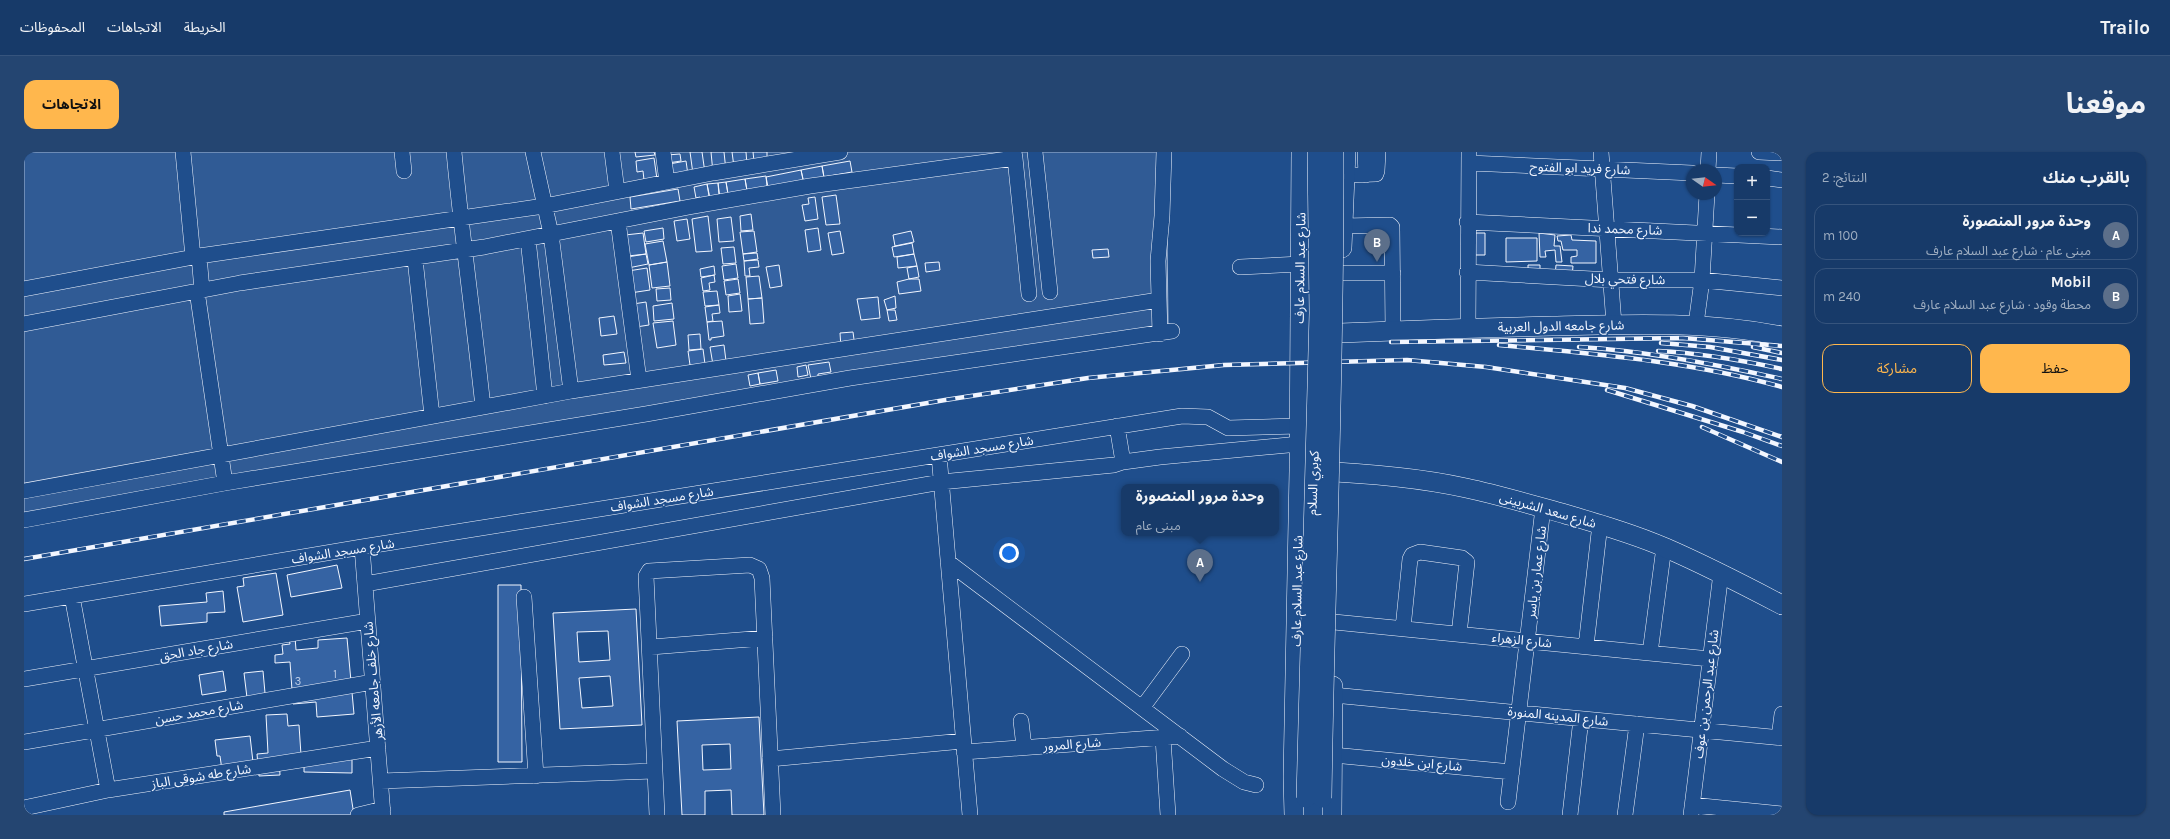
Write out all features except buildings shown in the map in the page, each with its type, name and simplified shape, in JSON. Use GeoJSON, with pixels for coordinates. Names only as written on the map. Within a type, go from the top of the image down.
{"type":"FeatureCollection","features":[{"type":"Feature","properties":{"kind":"main road","name":"شارع عبد السلام عارف"},"geometry":{"type":"LineString","coordinates":[[1294,815],[1293,777],[1300,435],[1301,152]]}},
{"type":"Feature","properties":{"kind":"main road","name":"كوبري السلام"},"geometry":{"type":"LineString","coordinates":[[1314,807],[1319,313],[1317,152]]}},
{"type":"Feature","properties":{"kind":"main road","name":"كوبري السلام"},"geometry":{"type":"LineString","coordinates":[[1314,807],[1324,631],[1334,290],[1334,152]]}},
{"type":"Feature","properties":{"kind":"main road"},"geometry":{"type":"LineString","coordinates":[[1332,815],[1336,472],[1346,152]]}},
{"type":"Feature","properties":{"kind":"main road"},"geometry":{"type":"LineString","coordinates":[[1300,297],[1341,295]]}},
{"type":"Feature","properties":{"kind":"main road","name":"شارع جامعه الدول العربية"},"geometry":{"type":"LineString","coordinates":[[1340,333],[1614,324],[1696,324],[1746,329],[1782,336]]}},
{"type":"Feature","properties":{"kind":"main road","name":"شارع سعد الشربينى"},"geometry":{"type":"LineString","coordinates":[[1299,471],[1336,472],[1395,477],[1466,488],[1543,508],[1600,524],[1664,547],[1721,573],[1782,605]]}},
{"type":"Feature","properties":{"kind":"main road"},"geometry":{"type":"LineString","coordinates":[[1293,777],[1332,778]]}},
{"type":"Feature","properties":{"kind":"street"},"geometry":{"type":"LineString","coordinates":[[183,152],[222,455],[224,483]]}},
{"type":"Feature","properties":{"kind":"street"},"geometry":{"type":"LineString","coordinates":[[402,152],[404,171]]}},
{"type":"Feature","properties":{"kind":"street"},"geometry":{"type":"LineString","coordinates":[[454,152],[460,219],[466,250],[483,407]]}},
{"type":"Feature","properties":{"kind":"street"},"geometry":{"type":"LineString","coordinates":[[533,152],[551,234],[571,391]]}},
{"type":"Feature","properties":{"kind":"street"},"geometry":{"type":"LineString","coordinates":[[612,152],[617,191]]}},
{"type":"Feature","properties":{"kind":"street"},"geometry":{"type":"LineString","coordinates":[[663,152],[667,182]]}},
{"type":"Feature","properties":{"kind":"street"},"geometry":{"type":"LineString","coordinates":[[24,289],[196,257],[544,206],[617,191],[840,152]]}},
{"type":"Feature","properties":{"kind":"street"},"geometry":{"type":"LineString","coordinates":[[1035,152],[1050,292]]}},
{"type":"Feature","properties":{"kind":"street"},"geometry":{"type":"LineString","coordinates":[[24,520],[224,483],[646,414],[850,378],[1166,333],[1159,300],[1158,261],[1162,216],[1164,152]]}},
{"type":"Feature","properties":{"kind":"street"},"geometry":{"type":"LineString","coordinates":[[1365,152],[1366,175]]}},
{"type":"Feature","properties":{"kind":"street"},"geometry":{"type":"LineString","coordinates":[[1345,175],[1366,175],[1377,172],[1378,152]]}},
{"type":"Feature","properties":{"kind":"street"},"geometry":{"type":"LineString","coordinates":[[1601,152],[1614,324]]}},
{"type":"Feature","properties":{"kind":"street"},"geometry":{"type":"LineString","coordinates":[[1708,164],[1709,152]]}},
{"type":"Feature","properties":{"kind":"street"},"geometry":{"type":"LineString","coordinates":[[1759,152],[1782,153]]}},
{"type":"Feature","properties":{"kind":"street"},"geometry":{"type":"LineString","coordinates":[[24,324],[200,291],[415,259],[810,186],[1015,155],[1029,294]]}},
{"type":"Feature","properties":{"kind":"street"},"geometry":{"type":"LineString","coordinates":[[1468,328],[1467,222],[1469,158]]}},
{"type":"Feature","properties":{"kind":"street","name":"شارع فريد ابو الفتوح"},"geometry":{"type":"LineString","coordinates":[[1469,158],[1686,173]]}},
{"type":"Feature","properties":{"kind":"street"},"geometry":{"type":"LineString","coordinates":[[1722,175],[1734,176]]}},
{"type":"Feature","properties":{"kind":"street"},"geometry":{"type":"LineString","coordinates":[[1770,178],[1782,180]]}},
{"type":"Feature","properties":{"kind":"street"},"geometry":{"type":"LineString","coordinates":[[1696,324],[1702,280],[1707,200]]}},
{"type":"Feature","properties":{"kind":"street"},"geometry":{"type":"LineString","coordinates":[[618,221],[639,380]]}},
{"type":"Feature","properties":{"kind":"street","name":"شارع محمد ندا"},"geometry":{"type":"LineString","coordinates":[[1467,222],[1705,232],[1782,237]]}},
{"type":"Feature","properties":{"kind":"street"},"geometry":{"type":"LineString","coordinates":[[1343,226],[1390,225],[1392,227],[1393,331]]}},
{"type":"Feature","properties":{"kind":"street"},"geometry":{"type":"LineString","coordinates":[[528,239],[545,396]]}},
{"type":"Feature","properties":{"kind":"street"},"geometry":{"type":"LineString","coordinates":[[415,259],[432,416]]}},
{"type":"Feature","properties":{"kind":"street"},"geometry":{"type":"LineString","coordinates":[[1240,267],[1300,264]]}},
{"type":"Feature","properties":{"kind":"street","name":"شارع فتحي بلال"},"geometry":{"type":"LineString","coordinates":[[1467,272],[1611,280],[1702,280],[1782,288]]}},
{"type":"Feature","properties":{"kind":"street"},"geometry":{"type":"LineString","coordinates":[[1342,273],[1393,273]]}},
{"type":"Feature","properties":{"kind":"street"},"geometry":{"type":"LineString","coordinates":[[24,491],[571,391],[1159,300]]}},
{"type":"Feature","properties":{"kind":"street","name":"شارع مسجد الشواف"},"geometry":{"type":"LineString","coordinates":[[24,604],[362,547],[1117,426],[1194,416],[1208,417],[1228,428],[1300,435]]}},
{"type":"Feature","properties":{"kind":"street"},"geometry":{"type":"LineString","coordinates":[[1117,426],[1123,462]]}},
{"type":"Feature","properties":{"kind":"street"},"geometry":{"type":"LineString","coordinates":[[366,584],[941,482],[1114,465],[1123,462],[1300,435]]}},
{"type":"Feature","properties":{"kind":"street"},"geometry":{"type":"LineString","coordinates":[[939,455],[970,815]]}},
{"type":"Feature","properties":{"kind":"street","name":"شارع عمار بن ياسر"},"geometry":{"type":"LineString","coordinates":[[1508,802],[1543,508]]}},
{"type":"Feature","properties":{"kind":"street"},"geometry":{"type":"LineString","coordinates":[[1586,646],[1600,524]]}},
{"type":"Feature","properties":{"kind":"street","name":"شارع خلف جامعه الأزهر"},"geometry":{"type":"LineString","coordinates":[[362,547],[374,682],[383,812]]}},
{"type":"Feature","properties":{"kind":"street"},"geometry":{"type":"LineString","coordinates":[[1650,653],[1664,547]]}},
{"type":"Feature","properties":{"kind":"street"},"geometry":{"type":"LineString","coordinates":[[1403,628],[1410,559],[1412,555],[1420,552],[1462,558],[1467,562],[1468,565],[1459,634]]}},
{"type":"Feature","properties":{"kind":"street"},"geometry":{"type":"LineString","coordinates":[[948,562],[1233,776],[1256,785]]}},
{"type":"Feature","properties":{"kind":"street"},"geometry":{"type":"LineString","coordinates":[[657,815],[654,771],[651,647],[646,576],[650,570],[750,565],[759,569],[762,578],[774,815]]}},
{"type":"Feature","properties":{"kind":"street","name":"شارع عبد الرحمن بن عوف"},"geometry":{"type":"LineString","coordinates":[[1692,810],[1721,573]]}},
{"type":"Feature","properties":{"kind":"street"},"geometry":{"type":"LineString","coordinates":[[72,596],[108,790]]}},
{"type":"Feature","properties":{"kind":"street"},"geometry":{"type":"LineString","coordinates":[[524,597],[536,776]]}},
{"type":"Feature","properties":{"kind":"street","name":"شارع جاد الحق"},"geometry":{"type":"LineString","coordinates":[[24,679],[368,621]]}},
{"type":"Feature","properties":{"kind":"street","name":"شارع الزهراء"},"geometry":{"type":"LineString","coordinates":[[1334,622],[1710,659]]}},
{"type":"Feature","properties":{"kind":"street"},"geometry":{"type":"LineString","coordinates":[[651,647],[766,638]]}},
{"type":"Feature","properties":{"kind":"street"},"geometry":{"type":"LineString","coordinates":[[1142,708],[1182,654]]}},
{"type":"Feature","properties":{"kind":"street","name":"شارع محمد حسن"},"geometry":{"type":"LineString","coordinates":[[24,742],[374,682]]}},
{"type":"Feature","properties":{"kind":"street","name":"شارع المدينه المنورة"},"geometry":{"type":"LineString","coordinates":[[1333,695],[1780,738]]}},
{"type":"Feature","properties":{"kind":"street"},"geometry":{"type":"LineString","coordinates":[[1780,738],[1782,714]]}},
{"type":"Feature","properties":{"kind":"street"},"geometry":{"type":"LineString","coordinates":[[1570,815],[1581,719]]}},
{"type":"Feature","properties":{"kind":"street"},"geometry":{"type":"LineString","coordinates":[[1021,721],[1024,747]]}},
{"type":"Feature","properties":{"kind":"street"},"geometry":{"type":"LineString","coordinates":[[1625,815],[1637,724]]}},
{"type":"Feature","properties":{"kind":"street","name":"شارع المرور"},"geometry":{"type":"LineString","coordinates":[[770,758],[964,746],[1024,747],[1180,736]]}},
{"type":"Feature","properties":{"kind":"street"},"geometry":{"type":"LineString","coordinates":[[1163,738],[1168,815]]}},
{"type":"Feature","properties":{"kind":"street","name":"شارع طه شوقى الباز"},"geometry":{"type":"LineString","coordinates":[[24,808],[108,790],[378,748]]}},
{"type":"Feature","properties":{"kind":"street","name":"شارع ابن خلدون"},"geometry":{"type":"LineString","coordinates":[[1333,755],[1512,772]]}},
{"type":"Feature","properties":{"kind":"street"},"geometry":{"type":"LineString","coordinates":[[381,781],[654,771]]}},
{"type":"Feature","properties":{"kind":"street"},"geometry":{"type":"LineString","coordinates":[[1692,810],[1782,814]]}},
{"type":"Feature","properties":{"kind":"street"},"geometry":{"type":"LineString","coordinates":[[358,815],[383,812]]}},
{"type":"Feature","properties":{"kind":"shaded area"},"geometry":{"type":"Polygon","coordinates":[[[24,152],[1166,152],[1168,324],[24,524],[24,152]]]}},
{"type":"Feature","properties":{"kind":"railway"},"geometry":{"type":"LineString","coordinates":[[1391,342],[1683,338],[1782,346]]}},
{"type":"Feature","properties":{"kind":"railway"},"geometry":{"type":"LineString","coordinates":[[1661,343],[1710,347],[1782,360]]}},
{"type":"Feature","properties":{"kind":"railway"},"geometry":{"type":"LineString","coordinates":[[1499,345],[1606,355],[1677,365],[1747,378],[1782,387]]}},
{"type":"Feature","properties":{"kind":"railway"},"geometry":{"type":"LineString","coordinates":[[1579,347],[1681,359],[1782,379]]}},
{"type":"Feature","properties":{"kind":"railway"},"geometry":{"type":"LineString","coordinates":[[1753,347],[1782,353]]}},
{"type":"Feature","properties":{"kind":"railway"},"geometry":{"type":"LineString","coordinates":[[1658,351],[1720,357],[1782,369]]}},
{"type":"Feature","properties":{"kind":"railway"},"geometry":{"type":"LineString","coordinates":[[24,559],[945,400],[1088,378],[1224,365],[1407,360],[1486,367],[1625,388],[1692,406],[1782,437]]}},
{"type":"Feature","properties":{"kind":"railway"},"geometry":{"type":"LineString","coordinates":[[1607,390],[1743,432],[1782,446]]}},
{"type":"Feature","properties":{"kind":"railway"},"geometry":{"type":"LineString","coordinates":[[1702,427],[1782,462]]}},
{"type":"Feature","properties":{"kind":"place","name":"Mobil"},"geometry":{"type":"Point","coordinates":[1377,262]}},
{"type":"Feature","properties":{"kind":"place","name":"وحدة مرور المنصورة"},"geometry":{"type":"Point","coordinates":[1200,582]}}]}
